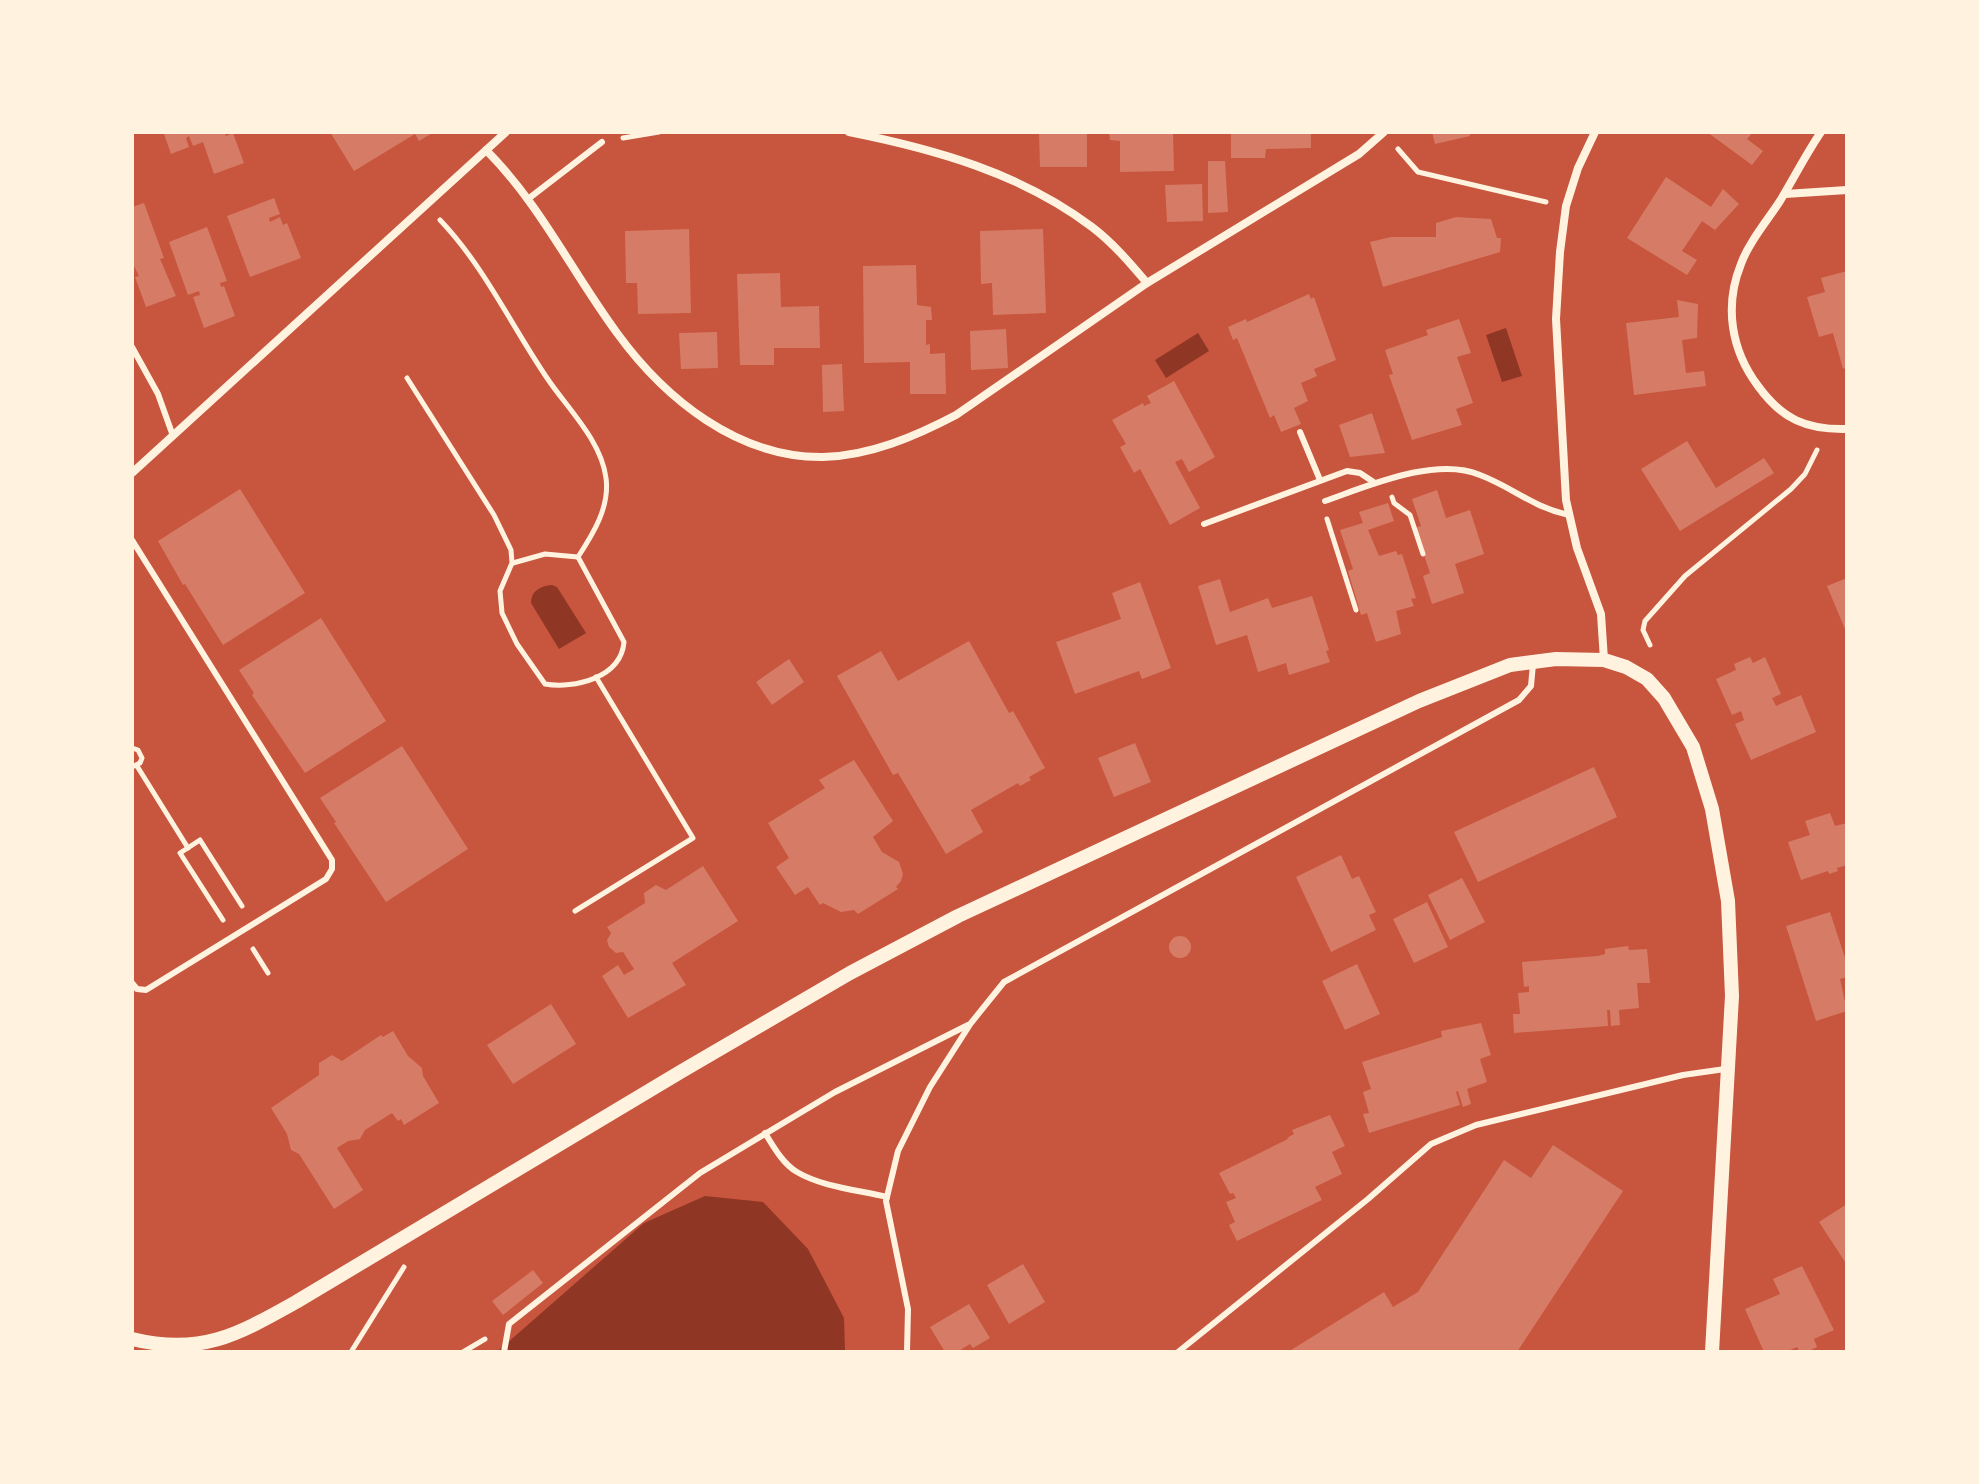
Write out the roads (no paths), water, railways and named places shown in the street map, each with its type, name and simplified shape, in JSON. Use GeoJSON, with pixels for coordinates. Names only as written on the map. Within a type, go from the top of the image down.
{"type":"FeatureCollection","features":[{"type":"Feature","properties":{"kind":"street"},"geometry":{"type":"LineString","coordinates":[[132,473],[506,132]]}},
{"type":"Feature","properties":{"kind":"street"},"geometry":{"type":"LineString","coordinates":[[849,132],[903,143],[968,162],[1037,193],[1093,228],[1118,250],[1147,283]]}},
{"type":"Feature","properties":{"kind":"street"},"geometry":{"type":"LineString","coordinates":[[1595,132],[1578,168],[1566,206],[1556,319],[1563,473],[1577,548],[1601,614],[1604,660]]}},
{"type":"Feature","properties":{"kind":"street"},"geometry":{"type":"LineString","coordinates":[[1821,132],[1741,262],[1732,291],[1732,323],[1737,350],[1749,375],[1769,402],[1797,422],[1823,429],[1847,429]]}},
{"type":"Feature","properties":{"kind":"street"},"geometry":{"type":"LineString","coordinates":[[486,150],[528,199],[617,334],[668,391],[696,414],[739,439],[796,456],[826,457],[859,452],[924,432],[956,415],[1147,283],[1359,154],[1384,133]]}},
{"type":"Feature","properties":{"kind":"street"},"geometry":{"type":"LineString","coordinates":[[1785,194],[1847,190]]}},
{"type":"Feature","properties":{"kind":"street"},"geometry":{"type":"LineString","coordinates":[[132,1339],[178,1347],[237,1334],[296,1302],[682,1071],[903,945],[1024,884],[1419,701],[1510,665],[1556,659],[1604,660],[1626,667],[1647,679],[1664,698],[1693,747],[1719,839],[1729,909],[1732,996],[1712,1352]]}},
{"type":"Feature","properties":{"kind":"lane"},"geometry":{"type":"LineString","coordinates":[[528,199],[602,142]]}},
{"type":"Feature","properties":{"kind":"lane"},"geometry":{"type":"LineString","coordinates":[[132,347],[158,394],[173,436]]}},
{"type":"Feature","properties":{"kind":"lane"},"geometry":{"type":"LineString","coordinates":[[1300,432],[1320,480]]}},
{"type":"Feature","properties":{"kind":"lane"},"geometry":{"type":"LineString","coordinates":[[1204,524],[1320,480],[1354,471],[1375,483]]}},
{"type":"Feature","properties":{"kind":"lane"},"geometry":{"type":"LineString","coordinates":[[1325,501],[1386,479],[1425,472],[1473,472],[1546,510],[1569,515]]}},
{"type":"Feature","properties":{"kind":"lane"},"geometry":{"type":"LineString","coordinates":[[132,540],[332,860],[332,869],[326,879],[233,937],[146,990],[137,989],[132,983]]}},
{"type":"Feature","properties":{"kind":"lane"},"geometry":{"type":"LineString","coordinates":[[907,1352],[908,1309],[887,1197],[898,1151],[930,1087],[971,1023],[1004,982],[1519,700],[1531,686],[1534,661]]}},
{"type":"Feature","properties":{"kind":"lane"},"geometry":{"type":"LineString","coordinates":[[504,1352],[509,1324],[700,1173],[835,1092],[971,1023]]}},
{"type":"Feature","properties":{"kind":"lane"},"geometry":{"type":"LineString","coordinates":[[1178,1352],[1424,1150],[1450,1134],[1669,1079],[1728,1068]]}},
{"type":"Feature","properties":{"kind":"lane"},"geometry":{"type":"LineString","coordinates":[[765,1133],[777,1153],[795,1171],[887,1197]]}}]}
